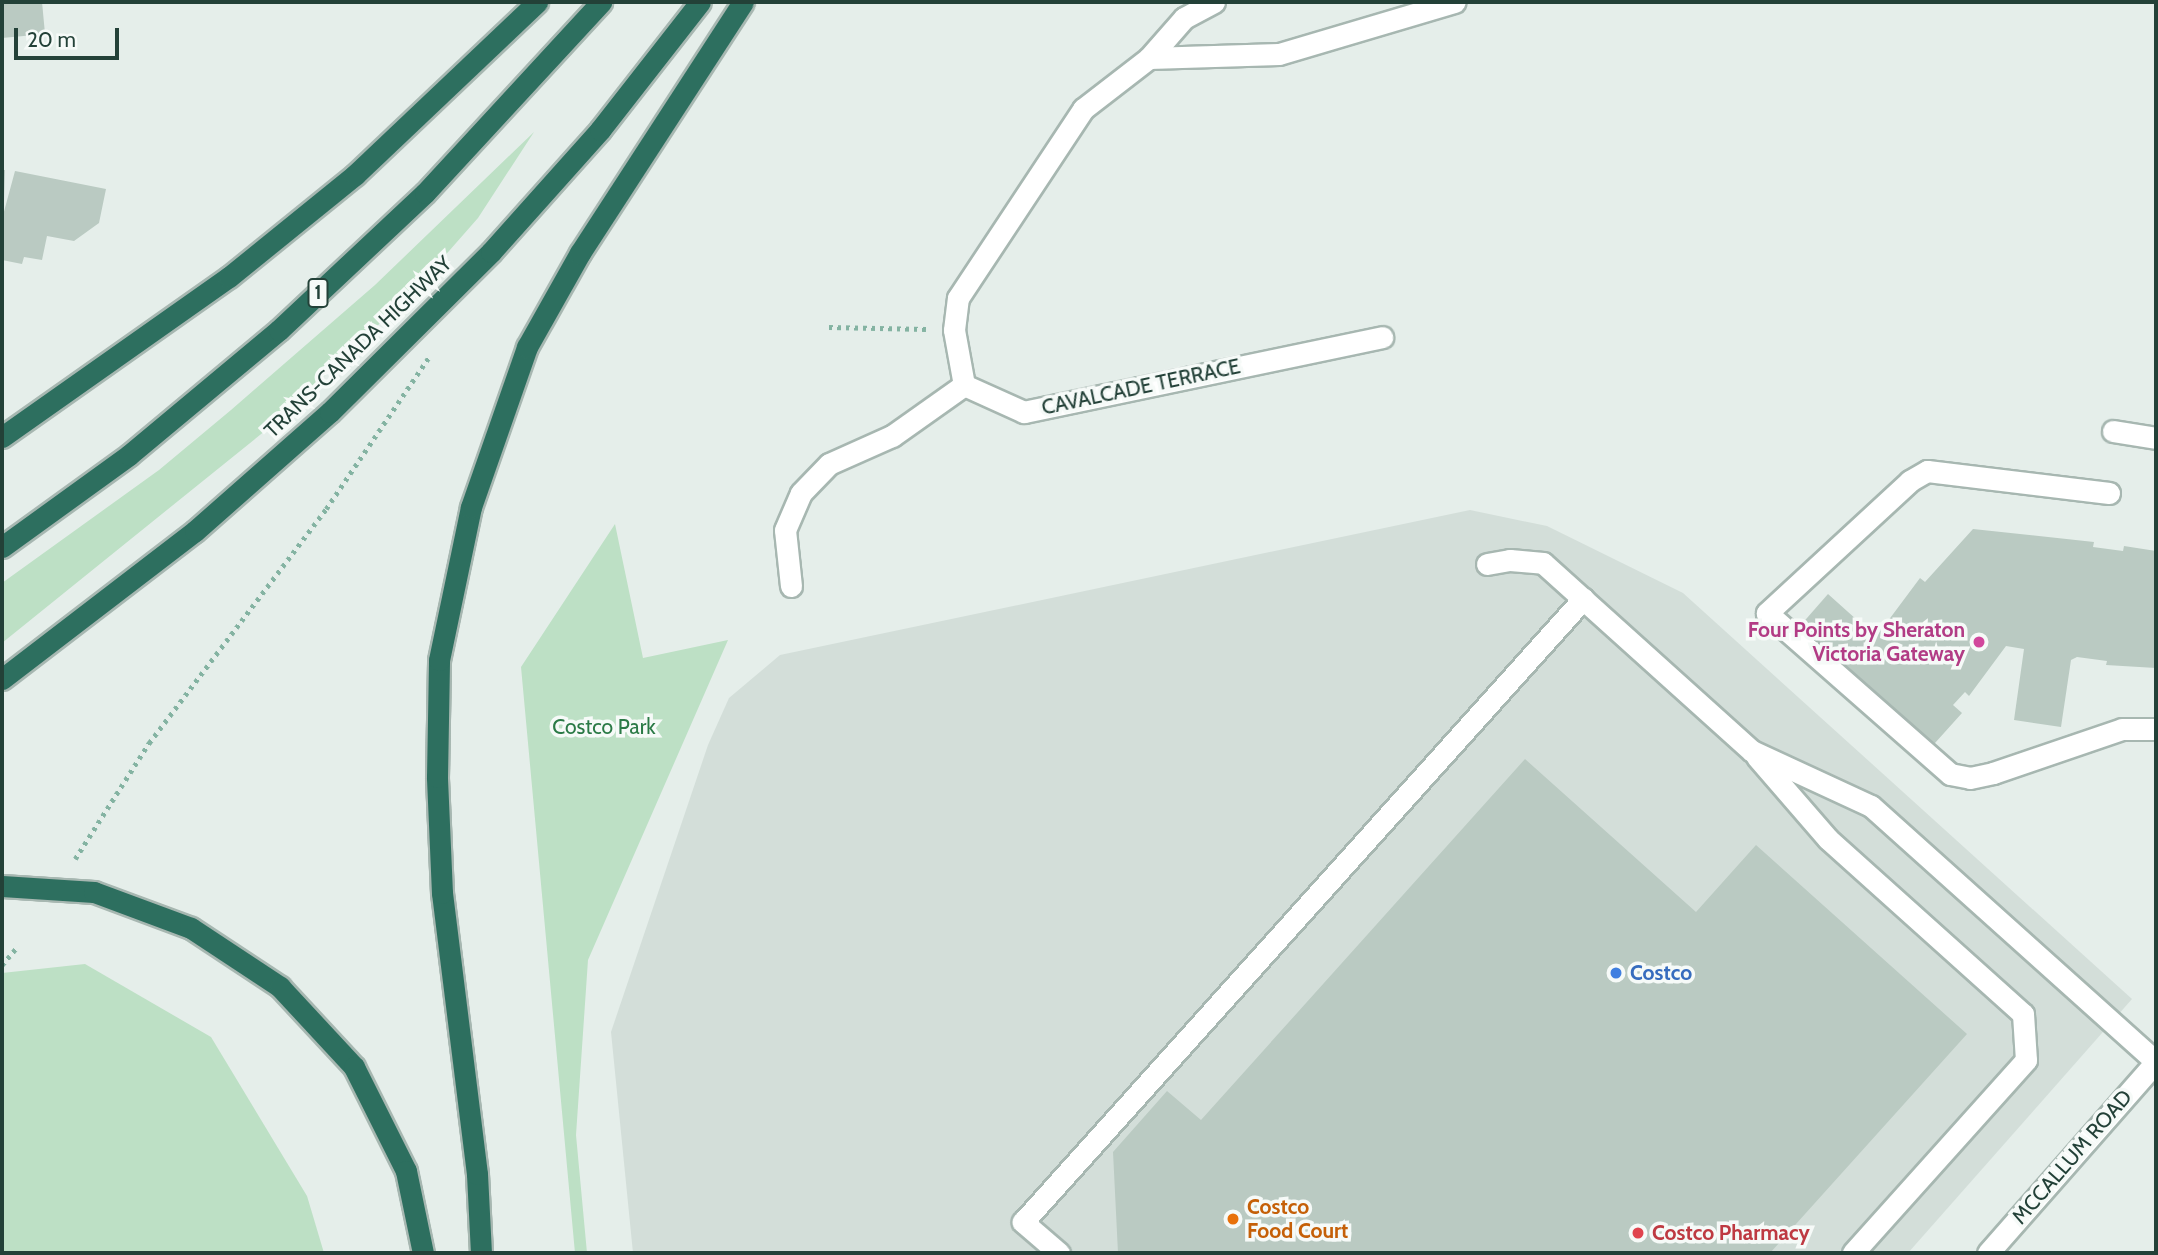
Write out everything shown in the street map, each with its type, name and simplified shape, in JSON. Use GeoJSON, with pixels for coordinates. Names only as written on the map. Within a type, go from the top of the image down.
{"type":"FeatureCollection","features":[{"type":"Feature","properties":{"kind":"highway"},"geometry":{"type":"LineString","coordinates":[[2,437],[229,277],[355,175],[537,2]]}},
{"type":"Feature","properties":{"kind":"highway","name":"1"},"geometry":{"type":"LineString","coordinates":[[2,547],[129,455],[279,330],[425,193],[601,2]]}},
{"type":"Feature","properties":{"kind":"highway","name":"TRANS-CANADA HIGHWAY"},"geometry":{"type":"LineString","coordinates":[[2,678],[195,531],[330,412],[491,252],[600,130],[699,2]]}},
{"type":"Feature","properties":{"kind":"highway"},"geometry":{"type":"LineString","coordinates":[[481,1253],[477,1174],[442,893],[437,777],[439,660],[471,507],[527,347],[580,253],[743,2]]}},
{"type":"Feature","properties":{"kind":"highway"},"geometry":{"type":"LineString","coordinates":[[2,886],[106,897],[191,928],[280,987],[354,1067],[406,1171],[423,1253]]}},
{"type":"Feature","properties":{"kind":"street"},"geometry":{"type":"LineString","coordinates":[[791,586],[785,530],[801,493],[830,464],[892,436],[964,385],[954,330],[958,298],[1083,109],[1149,58],[1184,18],[1214,2]]}},
{"type":"Feature","properties":{"kind":"street"},"geometry":{"type":"LineString","coordinates":[[1149,58],[1279,54],[1454,2]]}},
{"type":"Feature","properties":{"kind":"street","name":"CAVALCADE TERRACE"},"geometry":{"type":"LineString","coordinates":[[964,385],[1024,412],[1382,337]]}},
{"type":"Feature","properties":{"kind":"street"},"geometry":{"type":"LineString","coordinates":[[2113,431],[2156,438]]}},
{"type":"Feature","properties":{"kind":"street"},"geometry":{"type":"LineString","coordinates":[[2109,493],[1927,471],[1910,481],[1767,613],[1950,774],[1982,775],[2122,729],[2156,729]]}},
{"type":"Feature","properties":{"kind":"street"},"geometry":{"type":"LineString","coordinates":[[1487,564],[1510,560],[1543,563],[1752,751],[1828,839],[2023,1014],[2026,1060],[1853,1253]]}},
{"type":"Feature","properties":{"kind":"street"},"geometry":{"type":"LineString","coordinates":[[1059,1253],[1024,1222],[1583,599]]}},
{"type":"Feature","properties":{"kind":"street"},"geometry":{"type":"LineString","coordinates":[[1752,751],[1871,806],[2156,1062]]}},
{"type":"Feature","properties":{"kind":"street","name":"MCCALLUM ROAD"},"geometry":{"type":"LineString","coordinates":[[1989,1253],[2156,1062]]}},
{"type":"Feature","properties":{"kind":"path"},"geometry":{"type":"LineString","coordinates":[[829,327],[937,330]]}},
{"type":"Feature","properties":{"kind":"path"},"geometry":{"type":"LineString","coordinates":[[75,859],[149,743],[326,509],[432,353]]}},
{"type":"Feature","properties":{"kind":"path"},"geometry":{"type":"LineString","coordinates":[[2,965],[18,946]]}},
{"type":"Feature","properties":{"kind":"shaded area"},"geometry":{"type":"Polygon","coordinates":[[[1470,510],[1547,526],[1683,593],[2132,999],[1908,1253],[633,1253],[611,1032],[708,745],[729,698],[780,655],[1470,510]]]}},
{"type":"Feature","properties":{"kind":"green space"},"geometry":{"type":"Polygon","coordinates":[[[534,132],[478,218],[413,292],[276,422],[2,643],[2,583],[159,470],[231,410],[375,285],[534,132]]]}},
{"type":"Feature","properties":{"kind":"green space","name":"Costco Park"},"geometry":{"type":"Polygon","coordinates":[[[615,524],[643,658],[728,640],[588,960],[576,1135],[587,1253],[575,1253],[521,667],[615,524]]]}},
{"type":"Feature","properties":{"kind":"green space"},"geometry":{"type":"Polygon","coordinates":[[[85,964],[211,1037],[307,1196],[324,1253],[2,1253],[2,973],[85,964]]]}},
{"type":"Feature","properties":{"kind":"building"},"geometry":{"type":"Polygon","coordinates":[[[2,2],[42,2],[45,34],[2,38],[2,2]]]}},
{"type":"Feature","properties":{"kind":"building"},"geometry":{"type":"Polygon","coordinates":[[[2,170],[5,170],[4,201],[2,201],[2,170]]]}},
{"type":"Feature","properties":{"kind":"building"},"geometry":{"type":"Polygon","coordinates":[[[15,171],[106,189],[99,223],[74,241],[47,236],[42,260],[24,257],[22,264],[2,260],[2,219],[15,171]]]}},
{"type":"Feature","properties":{"kind":"building","name":"Four Points by Sheraton Victoria Gateway"},"geometry":{"type":"Polygon","coordinates":[[[1973,529],[2094,542],[2093,547],[2123,551],[2124,546],[2156,551],[2156,668],[2106,665],[2107,661],[2077,657],[2071,660],[2061,727],[2014,720],[2024,649],[2006,646],[1969,696],[1965,692],[1953,705],[1962,713],[1926,753],[1793,634],[1828,594],[1876,637],[1920,578],[1925,582],[1973,529]]]}},
{"type":"Feature","properties":{"kind":"building","name":"Costco"},"geometry":{"type":"Polygon","coordinates":[[[1525,759],[1696,912],[1756,845],[1967,1034],[1770,1253],[1118,1253],[1113,1152],[1167,1091],[1201,1120],[1525,759]]]}},
{"type":"Feature","properties":{"kind":"place","name":"Four Points by Sheraton Victoria Gateway"},"geometry":{"type":"Point","coordinates":[1979,642]}},
{"type":"Feature","properties":{"kind":"place","name":"Costco"},"geometry":{"type":"Point","coordinates":[1616,973]}},
{"type":"Feature","properties":{"kind":"place","name":"Costco Food Court"},"geometry":{"type":"Point","coordinates":[1233,1219]}},
{"type":"Feature","properties":{"kind":"place","name":"Costco Pharmacy"},"geometry":{"type":"Point","coordinates":[1638,1233]}}]}
